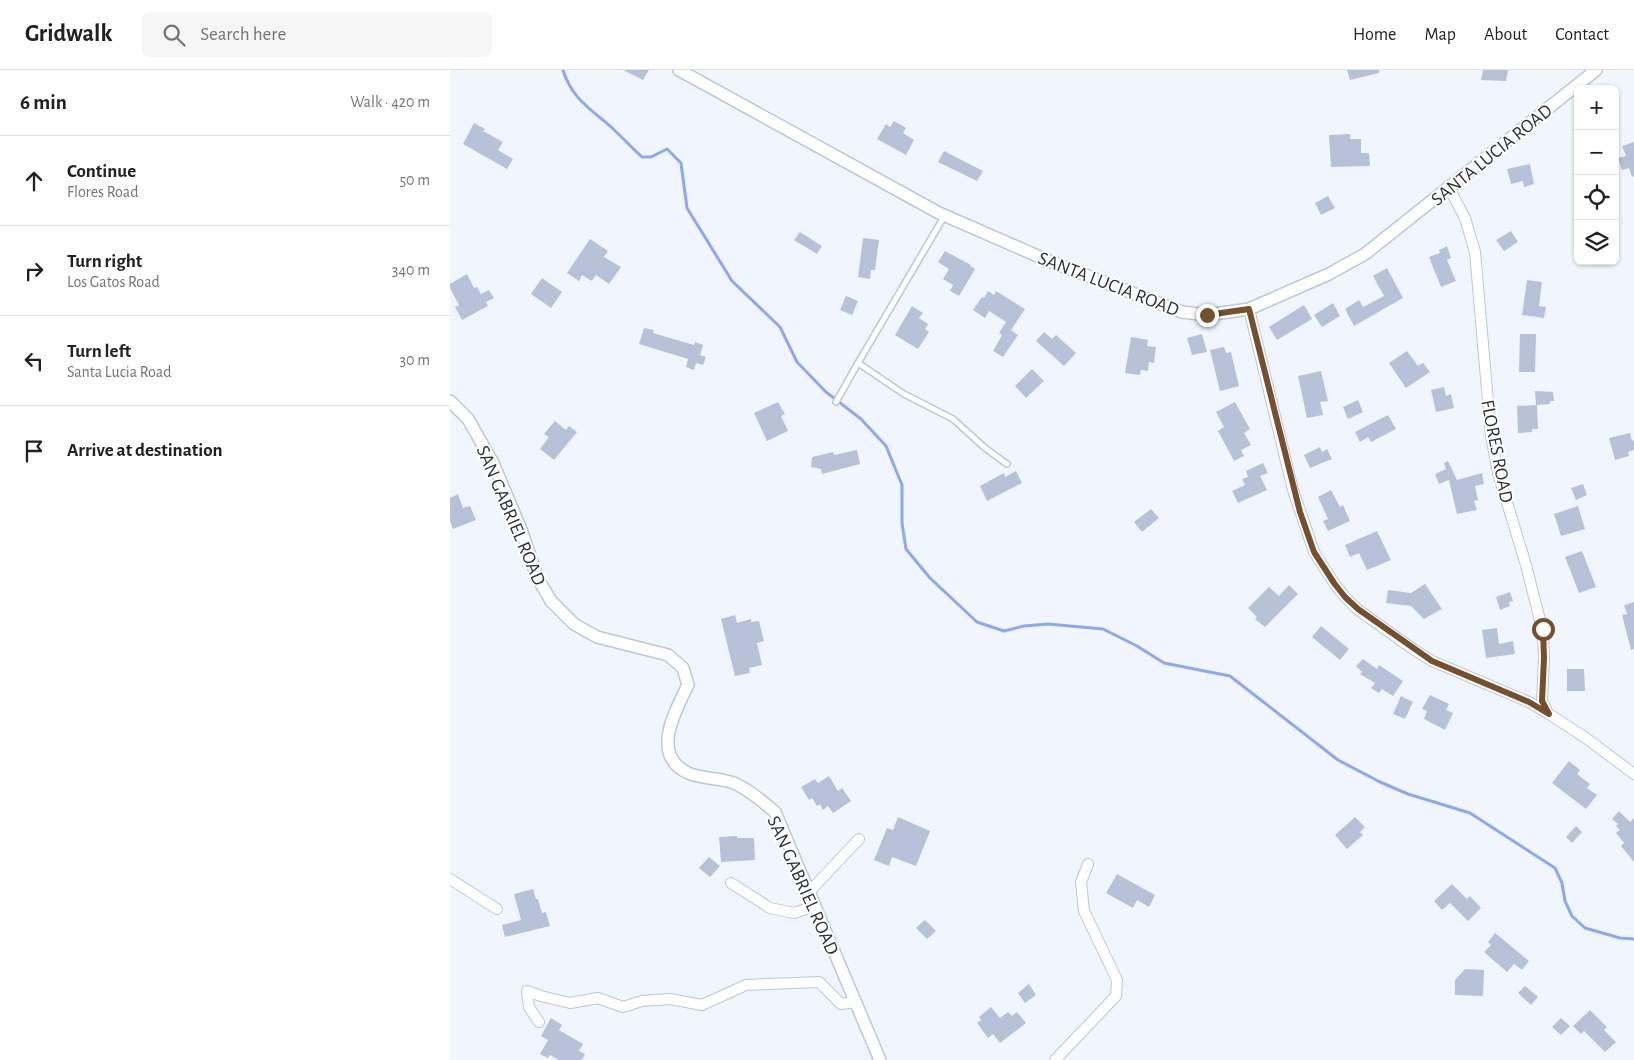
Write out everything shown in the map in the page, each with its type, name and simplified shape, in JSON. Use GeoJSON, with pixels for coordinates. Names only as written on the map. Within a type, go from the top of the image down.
{"type":"FeatureCollection","features":[{"type":"Feature","properties":{"kind":"street","name":"SANTA LUCIA ROAD"},"geometry":{"type":"LineString","coordinates":[[679,70],[945,215],[1049,261],[1182,312],[1207,315],[1249,309],[1329,274],[1358,258],[1596,70]]}},
{"type":"Feature","properties":{"kind":"street","name":"FLORES ROAD"},"geometry":{"type":"LineString","coordinates":[[1449,188],[1465,218],[1475,252],[1491,436],[1498,473],[1526,565],[1543,632],[1542,701],[1549,714]]}},
{"type":"Feature","properties":{"kind":"street"},"geometry":{"type":"LineString","coordinates":[[1249,309],[1296,498],[1314,552],[1345,597],[1358,609],[1432,661],[1529,702],[1586,738],[1634,774]]}},
{"type":"Feature","properties":{"kind":"street","name":"SAN GABRIEL ROAD"},"geometry":{"type":"LineString","coordinates":[[450,401],[468,419],[493,463],[522,532],[537,577],[551,601],[574,624],[597,637],[668,655],[683,668],[688,685],[674,713],[667,741],[672,761],[688,772],[732,783],[755,795],[775,812],[880,1060]]}},
{"type":"Feature","properties":{"kind":"street"},"geometry":{"type":"LineString","coordinates":[[809,892],[859,839]]}},
{"type":"Feature","properties":{"kind":"street"},"geometry":{"type":"LineString","coordinates":[[1055,1060],[1116,996],[1118,980],[1084,911],[1081,882],[1088,864]]}},
{"type":"Feature","properties":{"kind":"street"},"geometry":{"type":"LineString","coordinates":[[450,879],[497,909]]}},
{"type":"Feature","properties":{"kind":"street"},"geometry":{"type":"LineString","coordinates":[[731,882],[770,908],[794,914],[815,906]]}},
{"type":"Feature","properties":{"kind":"street"},"geometry":{"type":"LineString","coordinates":[[539,1022],[529,1007],[527,991],[570,1004],[598,998],[623,1007],[642,1001],[670,999],[702,1005],[746,986],[819,982],[841,1004],[855,1002]]}},
{"type":"Feature","properties":{"kind":"lane"},"geometry":{"type":"LineString","coordinates":[[836,402],[945,215]]}},
{"type":"Feature","properties":{"kind":"lane"},"geometry":{"type":"LineString","coordinates":[[858,363],[904,394],[953,419],[985,448],[1007,464]]}},
{"type":"Feature","properties":{"kind":"building"},"geometry":{"type":"Polygon","coordinates":[[[623,70],[649,70],[643,80],[623,70]]]}},
{"type":"Feature","properties":{"kind":"building"},"geometry":{"type":"Polygon","coordinates":[[[1347,70],[1379,70],[1379,73],[1350,80],[1347,70]]]}},
{"type":"Feature","properties":{"kind":"building"},"geometry":{"type":"Polygon","coordinates":[[[1483,70],[1508,70],[1506,81],[1481,80],[1483,70]]]}},
{"type":"Feature","properties":{"kind":"building"},"geometry":{"type":"Polygon","coordinates":[[[894,121],[906,128],[903,133],[914,140],[906,155],[877,139],[886,124],[890,127],[894,121]]]}},
{"type":"Feature","properties":{"kind":"building"},"geometry":{"type":"Polygon","coordinates":[[[474,123],[485,129],[483,131],[503,142],[498,150],[513,159],[507,169],[463,144],[474,123]]]}},
{"type":"Feature","properties":{"kind":"building"},"geometry":{"type":"Polygon","coordinates":[[[1350,134],[1350,139],[1361,139],[1361,153],[1369,153],[1370,166],[1331,167],[1329,135],[1350,134]]]}},
{"type":"Feature","properties":{"kind":"building"},"geometry":{"type":"Polygon","coordinates":[[[1634,142],[1634,176],[1632,177],[1629,168],[1622,170],[1619,161],[1619,158],[1626,156],[1622,146],[1634,142]]]}},
{"type":"Feature","properties":{"kind":"building"},"geometry":{"type":"Polygon","coordinates":[[[944,151],[983,171],[977,181],[938,162],[944,151]]]}},
{"type":"Feature","properties":{"kind":"building"},"geometry":{"type":"Polygon","coordinates":[[[1530,164],[1534,184],[1524,187],[1523,181],[1511,184],[1507,169],[1530,164]]]}},
{"type":"Feature","properties":{"kind":"building"},"geometry":{"type":"Polygon","coordinates":[[[1328,196],[1335,208],[1321,215],[1315,203],[1328,196]]]}},
{"type":"Feature","properties":{"kind":"building"},"geometry":{"type":"Polygon","coordinates":[[[1511,231],[1518,242],[1504,251],[1496,240],[1511,231]]]}},
{"type":"Feature","properties":{"kind":"building"},"geometry":{"type":"Polygon","coordinates":[[[800,232],[822,246],[817,254],[794,240],[800,232]]]}},
{"type":"Feature","properties":{"kind":"building"},"geometry":{"type":"Polygon","coordinates":[[[863,238],[879,240],[875,270],[871,270],[870,279],[858,277],[863,238]]]}},
{"type":"Feature","properties":{"kind":"building"},"geometry":{"type":"Polygon","coordinates":[[[590,239],[608,251],[604,257],[621,267],[609,284],[596,275],[592,281],[582,275],[579,281],[567,273],[590,239]]]}},
{"type":"Feature","properties":{"kind":"building"},"geometry":{"type":"Polygon","coordinates":[[[1447,246],[1451,258],[1447,260],[1456,281],[1441,287],[1429,257],[1440,253],[1439,250],[1447,246]]]}},
{"type":"Feature","properties":{"kind":"building"},"geometry":{"type":"Polygon","coordinates":[[[945,251],[975,269],[959,296],[950,291],[953,285],[943,279],[949,269],[938,262],[945,251]]]}},
{"type":"Feature","properties":{"kind":"building"},"geometry":{"type":"Polygon","coordinates":[[[1387,268],[1403,298],[1354,326],[1345,309],[1359,300],[1363,307],[1384,296],[1373,276],[1387,268]]]}},
{"type":"Feature","properties":{"kind":"building"},"geometry":{"type":"Polygon","coordinates":[[[467,274],[474,288],[477,287],[481,294],[489,290],[494,298],[486,302],[488,306],[462,320],[455,307],[459,305],[450,288],[450,284],[467,274]]]}},
{"type":"Feature","properties":{"kind":"building"},"geometry":{"type":"Polygon","coordinates":[[[542,278],[562,292],[551,308],[531,294],[542,278]]]}},
{"type":"Feature","properties":{"kind":"building"},"geometry":{"type":"Polygon","coordinates":[[[1527,280],[1542,282],[1539,306],[1546,307],[1544,318],[1522,315],[1527,280]]]}},
{"type":"Feature","properties":{"kind":"building"},"geometry":{"type":"Polygon","coordinates":[[[988,291],[994,295],[996,291],[1025,309],[1011,330],[1018,335],[1003,357],[993,351],[1002,335],[999,333],[1006,322],[989,311],[985,318],[973,310],[988,291]]]}},
{"type":"Feature","properties":{"kind":"building"},"geometry":{"type":"Polygon","coordinates":[[[846,296],[858,301],[852,315],[840,310],[846,296]]]}},
{"type":"Feature","properties":{"kind":"building"},"geometry":{"type":"Polygon","coordinates":[[[1333,303],[1340,316],[1322,327],[1314,315],[1333,303]]]}},
{"type":"Feature","properties":{"kind":"building"},"geometry":{"type":"Polygon","coordinates":[[[1304,305],[1312,319],[1277,340],[1269,327],[1304,305]]]}},
{"type":"Feature","properties":{"kind":"building"},"geometry":{"type":"Polygon","coordinates":[[[912,306],[923,313],[919,318],[928,324],[925,329],[929,332],[918,349],[895,335],[912,306]]]}},
{"type":"Feature","properties":{"kind":"building"},"geometry":{"type":"Polygon","coordinates":[[[644,328],[654,330],[653,333],[694,345],[695,342],[703,345],[700,355],[706,357],[703,365],[696,363],[694,370],[686,367],[688,359],[639,344],[644,328]]]}},
{"type":"Feature","properties":{"kind":"building"},"geometry":{"type":"Polygon","coordinates":[[[1044,332],[1052,339],[1056,335],[1076,353],[1064,366],[1036,341],[1044,332]]]}},
{"type":"Feature","properties":{"kind":"building"},"geometry":{"type":"Polygon","coordinates":[[[1202,334],[1207,352],[1192,355],[1187,338],[1202,334]]]}},
{"type":"Feature","properties":{"kind":"building"},"geometry":{"type":"Polygon","coordinates":[[[1520,334],[1536,334],[1535,372],[1519,372],[1520,334]]]}},
{"type":"Feature","properties":{"kind":"building"},"geometry":{"type":"Polygon","coordinates":[[[1131,337],[1148,340],[1147,346],[1156,347],[1154,363],[1149,362],[1148,371],[1141,370],[1140,375],[1125,373],[1131,337]]]}},
{"type":"Feature","properties":{"kind":"building"},"geometry":{"type":"Polygon","coordinates":[[[1224,347],[1226,353],[1231,352],[1239,386],[1220,391],[1210,350],[1224,347]]]}},
{"type":"Feature","properties":{"kind":"building"},"geometry":{"type":"Polygon","coordinates":[[[1407,351],[1418,366],[1423,363],[1430,372],[1406,388],[1389,363],[1407,351]]]}},
{"type":"Feature","properties":{"kind":"building"},"geometry":{"type":"Polygon","coordinates":[[[1032,369],[1044,381],[1026,398],[1015,386],[1032,369]]]}},
{"type":"Feature","properties":{"kind":"building"},"geometry":{"type":"Polygon","coordinates":[[[1321,371],[1328,401],[1320,402],[1323,415],[1307,418],[1298,376],[1321,371]]]}},
{"type":"Feature","properties":{"kind":"building"},"geometry":{"type":"Polygon","coordinates":[[[1444,387],[1446,396],[1451,394],[1454,408],[1436,412],[1431,390],[1444,387]]]}},
{"type":"Feature","properties":{"kind":"building"},"geometry":{"type":"Polygon","coordinates":[[[1535,391],[1553,392],[1554,401],[1550,401],[1550,404],[1536,405],[1535,391]]]}},
{"type":"Feature","properties":{"kind":"building"},"geometry":{"type":"Polygon","coordinates":[[[1358,400],[1363,412],[1348,419],[1343,407],[1358,400]]]}},
{"type":"Feature","properties":{"kind":"building"},"geometry":{"type":"Polygon","coordinates":[[[778,402],[785,414],[781,416],[788,431],[767,441],[754,413],[778,402]]]}},
{"type":"Feature","properties":{"kind":"building"},"geometry":{"type":"Polygon","coordinates":[[[1235,402],[1250,429],[1244,433],[1251,445],[1241,450],[1244,456],[1234,461],[1218,431],[1224,427],[1216,412],[1235,402]]]}},
{"type":"Feature","properties":{"kind":"building"},"geometry":{"type":"Polygon","coordinates":[[[1537,405],[1538,429],[1532,429],[1532,432],[1518,433],[1517,406],[1537,405]]]}},
{"type":"Feature","properties":{"kind":"building"},"geometry":{"type":"Polygon","coordinates":[[[1388,415],[1396,429],[1371,442],[1368,437],[1360,442],[1355,432],[1388,415]]]}},
{"type":"Feature","properties":{"kind":"building"},"geometry":{"type":"Polygon","coordinates":[[[555,421],[566,430],[569,426],[577,432],[554,460],[540,449],[549,437],[544,434],[555,421]]]}},
{"type":"Feature","properties":{"kind":"building"},"geometry":{"type":"Polygon","coordinates":[[[1630,433],[1632,441],[1634,440],[1634,450],[1628,452],[1629,456],[1615,460],[1609,438],[1630,433]]]}},
{"type":"Feature","properties":{"kind":"building"},"geometry":{"type":"Polygon","coordinates":[[[1320,447],[1322,452],[1327,449],[1332,459],[1310,468],[1304,455],[1320,447]]]}},
{"type":"Feature","properties":{"kind":"building"},"geometry":{"type":"Polygon","coordinates":[[[857,450],[860,464],[822,474],[821,469],[811,467],[812,457],[833,452],[834,455],[857,450]]]}},
{"type":"Feature","properties":{"kind":"building"},"geometry":{"type":"Polygon","coordinates":[[[1448,461],[1457,480],[1482,473],[1484,484],[1475,486],[1478,500],[1474,501],[1477,510],[1457,514],[1449,480],[1439,484],[1435,474],[1446,469],[1444,463],[1448,461]]]}},
{"type":"Feature","properties":{"kind":"building"},"geometry":{"type":"Polygon","coordinates":[[[1263,463],[1268,473],[1260,476],[1267,490],[1238,503],[1232,491],[1245,485],[1242,479],[1248,477],[1246,471],[1263,463]]]}},
{"type":"Feature","properties":{"kind":"building"},"geometry":{"type":"Polygon","coordinates":[[[1016,471],[1022,483],[987,501],[980,486],[1004,473],[1005,477],[1016,471]]]}},
{"type":"Feature","properties":{"kind":"building"},"geometry":{"type":"Polygon","coordinates":[[[1583,484],[1587,495],[1576,500],[1571,488],[1583,484]]]}},
{"type":"Feature","properties":{"kind":"building"},"geometry":{"type":"Polygon","coordinates":[[[1331,490],[1340,507],[1343,505],[1350,521],[1328,531],[1323,521],[1328,519],[1318,497],[1331,490]]]}},
{"type":"Feature","properties":{"kind":"building"},"geometry":{"type":"Polygon","coordinates":[[[458,494],[463,508],[470,506],[476,520],[453,529],[450,521],[450,498],[458,494]]]}},
{"type":"Feature","properties":{"kind":"building"},"geometry":{"type":"Polygon","coordinates":[[[1578,506],[1585,529],[1561,536],[1554,514],[1578,506]]]}},
{"type":"Feature","properties":{"kind":"building"},"geometry":{"type":"Polygon","coordinates":[[[1151,509],[1159,518],[1142,532],[1134,522],[1151,509]]]}},
{"type":"Feature","properties":{"kind":"building"},"geometry":{"type":"Polygon","coordinates":[[[1377,531],[1391,560],[1367,570],[1359,553],[1350,557],[1345,545],[1377,531]]]}},
{"type":"Feature","properties":{"kind":"building"},"geometry":{"type":"Polygon","coordinates":[[[1582,551],[1596,587],[1579,593],[1565,557],[1582,551]]]}},
{"type":"Feature","properties":{"kind":"building"},"geometry":{"type":"Polygon","coordinates":[[[1425,584],[1442,609],[1424,619],[1411,606],[1386,603],[1388,590],[1411,593],[1425,584]]]}},
{"type":"Feature","properties":{"kind":"building"},"geometry":{"type":"Polygon","coordinates":[[[1289,585],[1298,594],[1265,627],[1255,619],[1257,617],[1248,608],[1269,587],[1279,596],[1289,585]]]}},
{"type":"Feature","properties":{"kind":"building"},"geometry":{"type":"Polygon","coordinates":[[[1510,592],[1513,601],[1509,602],[1510,606],[1500,610],[1496,597],[1510,592]]]}},
{"type":"Feature","properties":{"kind":"building"},"geometry":{"type":"Polygon","coordinates":[[[1634,602],[1634,649],[1631,650],[1622,615],[1627,614],[1624,605],[1634,602]]]}},
{"type":"Feature","properties":{"kind":"building"},"geometry":{"type":"Polygon","coordinates":[[[735,615],[737,623],[751,619],[751,622],[759,621],[764,641],[757,643],[762,665],[749,668],[750,673],[735,676],[721,619],[735,615]]]}},
{"type":"Feature","properties":{"kind":"building"},"geometry":{"type":"Polygon","coordinates":[[[1321,626],[1349,649],[1340,660],[1312,637],[1321,626]]]}},
{"type":"Feature","properties":{"kind":"building"},"geometry":{"type":"Polygon","coordinates":[[[1497,628],[1499,644],[1513,641],[1515,654],[1486,658],[1482,630],[1497,628]]]}},
{"type":"Feature","properties":{"kind":"building"},"geometry":{"type":"Polygon","coordinates":[[[1363,659],[1377,669],[1379,665],[1403,681],[1393,696],[1382,689],[1379,693],[1371,688],[1375,683],[1360,674],[1362,672],[1356,666],[1363,659]]]}},
{"type":"Feature","properties":{"kind":"building"},"geometry":{"type":"Polygon","coordinates":[[[1567,669],[1584,669],[1585,691],[1567,691],[1567,669]]]}},
{"type":"Feature","properties":{"kind":"building"},"geometry":{"type":"Polygon","coordinates":[[[1430,695],[1449,704],[1446,710],[1453,713],[1445,730],[1424,719],[1427,711],[1422,709],[1430,695]]]}},
{"type":"Feature","properties":{"kind":"building"},"geometry":{"type":"Polygon","coordinates":[[[1401,696],[1413,702],[1405,719],[1393,714],[1401,696]]]}},
{"type":"Feature","properties":{"kind":"building"},"geometry":{"type":"Polygon","coordinates":[[[1569,761],[1580,770],[1577,774],[1590,784],[1587,788],[1597,795],[1586,809],[1552,783],[1569,761]]]}},
{"type":"Feature","properties":{"kind":"building"},"geometry":{"type":"Polygon","coordinates":[[[829,776],[838,791],[842,788],[851,801],[833,813],[828,806],[823,810],[820,804],[817,806],[812,798],[809,800],[801,787],[815,779],[818,783],[829,776]]]}},
{"type":"Feature","properties":{"kind":"building"},"geometry":{"type":"Polygon","coordinates":[[[1619,811],[1630,822],[1634,818],[1634,862],[1621,846],[1624,843],[1616,833],[1620,830],[1616,826],[1618,824],[1612,819],[1619,811]]]}},
{"type":"Feature","properties":{"kind":"building"},"geometry":{"type":"Polygon","coordinates":[[[898,817],[930,831],[916,866],[892,857],[889,866],[874,860],[887,828],[893,830],[898,817]]]}},
{"type":"Feature","properties":{"kind":"building"},"geometry":{"type":"Polygon","coordinates":[[[1355,817],[1365,827],[1360,832],[1363,835],[1347,849],[1335,835],[1355,817]]]}},
{"type":"Feature","properties":{"kind":"building"},"geometry":{"type":"Polygon","coordinates":[[[1576,826],[1582,832],[1572,843],[1566,837],[1576,826]]]}},
{"type":"Feature","properties":{"kind":"building"},"geometry":{"type":"Polygon","coordinates":[[[737,836],[737,838],[754,838],[755,860],[721,862],[719,837],[737,836]]]}},
{"type":"Feature","properties":{"kind":"building"},"geometry":{"type":"Polygon","coordinates":[[[709,857],[720,866],[710,877],[699,868],[709,857]]]}},
{"type":"Feature","properties":{"kind":"building"},"geometry":{"type":"Polygon","coordinates":[[[1117,874],[1155,895],[1149,907],[1137,900],[1133,908],[1106,893],[1117,874]]]}},
{"type":"Feature","properties":{"kind":"building"},"geometry":{"type":"Polygon","coordinates":[[[1452,884],[1467,899],[1470,896],[1481,908],[1468,921],[1450,903],[1442,910],[1434,901],[1452,884]]]}},
{"type":"Feature","properties":{"kind":"building"},"geometry":{"type":"Polygon","coordinates":[[[533,889],[542,913],[546,912],[550,926],[505,937],[502,925],[521,920],[514,894],[533,889]]]}},
{"type":"Feature","properties":{"kind":"building"},"geometry":{"type":"Polygon","coordinates":[[[925,920],[936,931],[927,939],[916,928],[925,920]]]}},
{"type":"Feature","properties":{"kind":"building"},"geometry":{"type":"Polygon","coordinates":[[[1495,933],[1529,961],[1522,970],[1514,964],[1507,972],[1484,952],[1491,945],[1488,942],[1495,933]]]}},
{"type":"Feature","properties":{"kind":"building"},"geometry":{"type":"Polygon","coordinates":[[[1465,969],[1484,970],[1483,996],[1455,995],[1455,980],[1465,969]]]}},
{"type":"Feature","properties":{"kind":"building"},"geometry":{"type":"Polygon","coordinates":[[[1029,984],[1036,995],[1025,1003],[1018,993],[1029,984]]]}},
{"type":"Feature","properties":{"kind":"building"},"geometry":{"type":"Polygon","coordinates":[[[1525,986],[1538,997],[1531,1005],[1518,993],[1525,986]]]}},
{"type":"Feature","properties":{"kind":"building"},"geometry":{"type":"Polygon","coordinates":[[[991,1007],[1000,1018],[1008,1012],[1012,1016],[1017,1012],[1026,1023],[1000,1043],[993,1034],[988,1038],[977,1023],[981,1020],[979,1017],[991,1007]]]}},
{"type":"Feature","properties":{"kind":"building"},"geometry":{"type":"Polygon","coordinates":[[[1590,1010],[1607,1027],[1604,1030],[1616,1042],[1605,1052],[1584,1031],[1581,1034],[1573,1026],[1590,1010]]]}},
{"type":"Feature","properties":{"kind":"building"},"geometry":{"type":"Polygon","coordinates":[[[551,1018],[562,1025],[559,1030],[583,1044],[579,1051],[585,1054],[582,1060],[559,1060],[550,1055],[548,1058],[540,1054],[548,1040],[541,1036],[551,1018]]]}},
{"type":"Feature","properties":{"kind":"building"},"geometry":{"type":"Polygon","coordinates":[[[1561,1018],[1570,1026],[1561,1035],[1552,1027],[1561,1018]]]}},
{"type":"Feature","properties":{"kind":"waterway"},"geometry":{"type":"LineString","coordinates":[[563,70],[571,88],[582,102],[642,157],[651,157],[667,149],[681,163],[687,208],[732,281],[780,327],[797,362],[826,392],[861,419],[886,446],[902,485],[902,523],[906,549],[930,578],[977,622],[1004,631],[1024,626],[1048,624],[1103,629],[1137,646],[1164,663],[1230,676],[1338,760],[1408,794],[1470,813],[1555,868],[1562,883],[1565,901],[1572,916],[1585,928],[1620,938],[1634,939]]}},
{"type":"Feature","properties":{"kind":"route"},"geometry":{"type":"LineString","coordinates":[[1207,315],[1249,309],[1300,512],[1314,552],[1345,597],[1377,623],[1432,661],[1529,702],[1549,714],[1542,701],[1543,629]]}}]}
